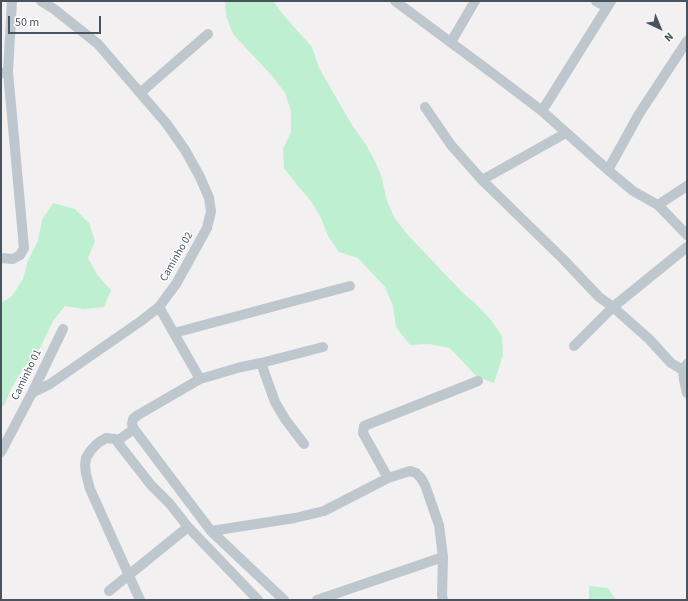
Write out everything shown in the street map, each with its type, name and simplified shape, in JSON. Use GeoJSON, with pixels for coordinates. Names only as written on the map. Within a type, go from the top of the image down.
{"type":"FeatureCollection","features":[{"type":"Feature","properties":{"kind":"street"},"geometry":{"type":"LineString","coordinates":[[1,258],[13,259],[20,255],[24,248],[4,72],[12,1]]}},
{"type":"Feature","properties":{"kind":"street","name":"Caminho 02"},"geometry":{"type":"LineString","coordinates":[[32,393],[50,384],[160,307],[176,284],[207,228],[211,212],[209,198],[200,177],[185,150],[166,123],[98,44],[54,9],[41,1]]}},
{"type":"Feature","properties":{"kind":"street"},"geometry":{"type":"LineString","coordinates":[[395,1],[542,111],[608,170],[634,191],[658,206],[687,235]]}},
{"type":"Feature","properties":{"kind":"street"},"geometry":{"type":"LineString","coordinates":[[451,42],[475,1]]}},
{"type":"Feature","properties":{"kind":"street"},"geometry":{"type":"LineString","coordinates":[[542,111],[609,4],[596,1]]}},
{"type":"Feature","properties":{"kind":"street"},"geometry":{"type":"LineString","coordinates":[[140,93],[208,34]]}},
{"type":"Feature","properties":{"kind":"street"},"geometry":{"type":"LineString","coordinates":[[608,170],[639,114],[687,40]]}},
{"type":"Feature","properties":{"kind":"street"},"geometry":{"type":"LineString","coordinates":[[425,107],[451,145],[482,180],[563,259],[599,297],[613,307],[649,340],[671,363],[685,367],[684,380],[687,393]]}},
{"type":"Feature","properties":{"kind":"street"},"geometry":{"type":"LineString","coordinates":[[482,180],[566,133]]}},
{"type":"Feature","properties":{"kind":"street"},"geometry":{"type":"LineString","coordinates":[[658,206],[687,186]]}},
{"type":"Feature","properties":{"kind":"street"},"geometry":{"type":"LineString","coordinates":[[574,346],[613,307],[687,247]]}},
{"type":"Feature","properties":{"kind":"street"},"geometry":{"type":"LineString","coordinates":[[174,333],[350,286]]}},
{"type":"Feature","properties":{"kind":"street"},"geometry":{"type":"LineString","coordinates":[[160,307],[200,380]]}},
{"type":"Feature","properties":{"kind":"street","name":"Caminho 01"},"geometry":{"type":"LineString","coordinates":[[1,452],[63,329]]}},
{"type":"Feature","properties":{"kind":"street"},"geometry":{"type":"LineString","coordinates":[[284,600],[211,531],[134,429],[132,424],[138,415],[200,380],[241,367],[323,347]]}},
{"type":"Feature","properties":{"kind":"street"},"geometry":{"type":"LineString","coordinates":[[261,363],[275,402],[285,420],[304,444]]}},
{"type":"Feature","properties":{"kind":"street"},"geometry":{"type":"LineString","coordinates":[[388,478],[363,433],[364,426],[478,381]]}},
{"type":"Feature","properties":{"kind":"street"},"geometry":{"type":"LineString","coordinates":[[117,441],[134,429]]}},
{"type":"Feature","properties":{"kind":"street"},"geometry":{"type":"LineString","coordinates":[[140,600],[90,488],[86,474],[86,458],[98,443],[106,438],[115,439],[117,441],[188,527],[258,600]]}},
{"type":"Feature","properties":{"kind":"street"},"geometry":{"type":"LineString","coordinates":[[211,531],[258,525],[324,511],[388,478],[410,471],[416,473],[426,486],[440,525],[443,557],[443,600]]}},
{"type":"Feature","properties":{"kind":"street"},"geometry":{"type":"LineString","coordinates":[[109,591],[188,527]]}},
{"type":"Feature","properties":{"kind":"street"},"geometry":{"type":"LineString","coordinates":[[317,600],[443,557]]}},
{"type":"Feature","properties":{"kind":"green space"},"geometry":{"type":"Polygon","coordinates":[[[225,1],[273,1],[312,47],[319,68],[375,161],[382,178],[386,198],[394,217],[406,233],[491,320],[502,336],[503,355],[494,383],[477,377],[450,348],[429,344],[410,345],[396,327],[393,306],[385,287],[358,258],[339,252],[328,236],[321,218],[311,201],[284,168],[283,149],[291,132],[291,111],[285,93],[273,77],[233,34],[226,16],[225,1]]]}},
{"type":"Feature","properties":{"kind":"green space"},"geometry":{"type":"Polygon","coordinates":[[[53,203],[75,209],[89,223],[95,241],[88,258],[98,276],[111,290],[104,307],[84,309],[65,306],[53,321],[38,352],[23,369],[12,387],[5,404],[1,407],[1,303],[12,296],[23,279],[28,260],[38,241],[42,220],[53,203]]]}},
{"type":"Feature","properties":{"kind":"green space"},"geometry":{"type":"Polygon","coordinates":[[[589,586],[608,588],[616,600],[589,600],[589,586]]]}}]}
